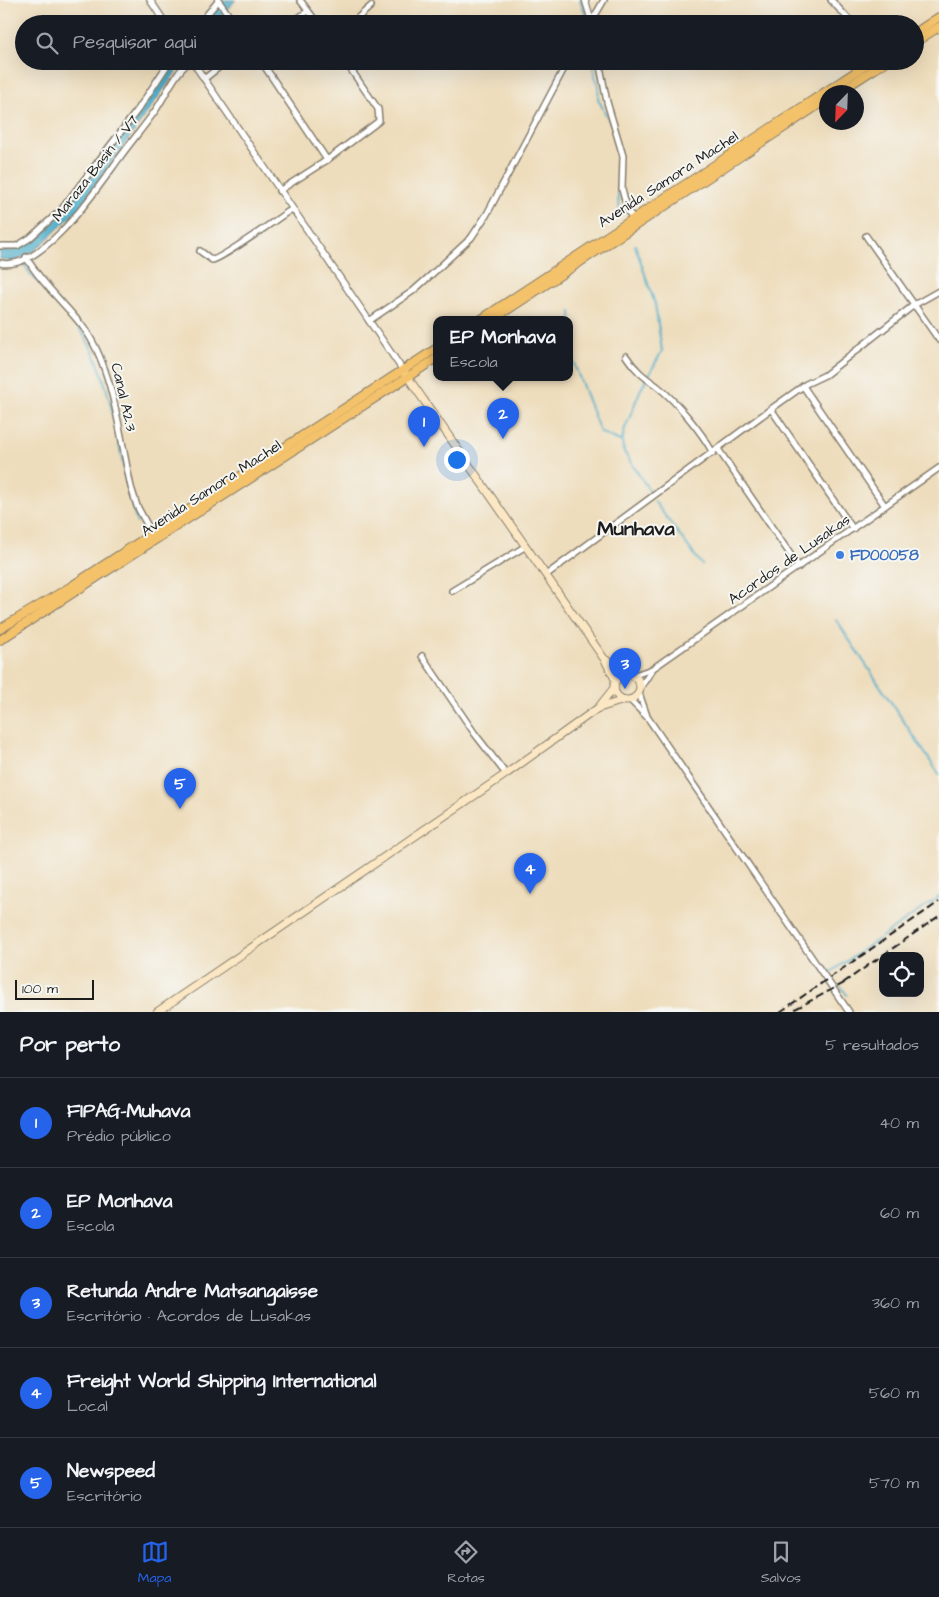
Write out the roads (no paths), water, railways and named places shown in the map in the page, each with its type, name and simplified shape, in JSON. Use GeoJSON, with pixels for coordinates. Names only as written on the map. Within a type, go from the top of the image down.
{"type":"FeatureCollection","features":[{"type":"Feature","properties":{"kind":"highway"},"geometry":{"type":"LineString","coordinates":[[924,27],[939,17]]}},
{"type":"Feature","properties":{"kind":"highway"},"geometry":{"type":"LineString","coordinates":[[924,36],[939,27]]}},
{"type":"Feature","properties":{"kind":"highway","name":"Avenida Samora Machel"},"geometry":{"type":"LineString","coordinates":[[486,316],[863,70]]}},
{"type":"Feature","properties":{"kind":"highway","name":"Avenida Samora Machel"},"geometry":{"type":"LineString","coordinates":[[847,85],[865,70]]}},
{"type":"Feature","properties":{"kind":"highway","name":"Avenida Samora Machel"},"geometry":{"type":"LineString","coordinates":[[498,316],[819,105]]}},
{"type":"Feature","properties":{"kind":"highway","name":"Avenida Samora Machel"},"geometry":{"type":"LineString","coordinates":[[0,629],[152,534],[433,350]]}},
{"type":"Feature","properties":{"kind":"highway","name":"Avenida Samora Machel"},"geometry":{"type":"LineString","coordinates":[[0,640],[433,361]]}},
{"type":"Feature","properties":{"kind":"main road"},"geometry":{"type":"LineString","coordinates":[[402,369],[605,660],[615,684],[617,696],[627,700]]}},
{"type":"Feature","properties":{"kind":"main road"},"geometry":{"type":"LineString","coordinates":[[598,708],[627,700],[639,691],[638,681],[605,660]]}},
{"type":"Feature","properties":{"kind":"main road"},"geometry":{"type":"LineString","coordinates":[[157,1012],[506,774],[598,708],[623,675],[631,675]]}},
{"type":"Feature","properties":{"kind":"street"},"geometry":{"type":"LineString","coordinates":[[150,0],[160,15]]}},
{"type":"Feature","properties":{"kind":"street"},"geometry":{"type":"LineString","coordinates":[[206,15],[218,0],[228,15]]}},
{"type":"Feature","properties":{"kind":"street"},"geometry":{"type":"LineString","coordinates":[[300,0],[311,15]]}},
{"type":"Feature","properties":{"kind":"street"},"geometry":{"type":"LineString","coordinates":[[585,0],[588,15]]}},
{"type":"Feature","properties":{"kind":"street"},"geometry":{"type":"LineString","coordinates":[[594,15],[604,0]]}},
{"type":"Feature","properties":{"kind":"street"},"geometry":{"type":"LineString","coordinates":[[831,0],[845,15]]}},
{"type":"Feature","properties":{"kind":"street"},"geometry":{"type":"LineString","coordinates":[[360,15],[371,6]]}},
{"type":"Feature","properties":{"kind":"street"},"geometry":{"type":"LineString","coordinates":[[302,15],[308,11]]}},
{"type":"Feature","properties":{"kind":"street"},"geometry":{"type":"LineString","coordinates":[[0,246],[17,246],[30,238],[62,210],[139,108],[164,70]]}},
{"type":"Feature","properties":{"kind":"street","name":"Maraza Basin / V7"},"geometry":{"type":"LineString","coordinates":[[0,263],[9,265],[19,262],[40,250],[57,237],[82,210],[156,110],[181,70]]}},
{"type":"Feature","properties":{"kind":"street"},"geometry":{"type":"LineString","coordinates":[[198,70],[402,369]]}},
{"type":"Feature","properties":{"kind":"street"},"geometry":{"type":"LineString","coordinates":[[204,79],[216,70]]}},
{"type":"Feature","properties":{"kind":"street"},"geometry":{"type":"LineString","coordinates":[[267,70],[328,160]]}},
{"type":"Feature","properties":{"kind":"street"},"geometry":{"type":"LineString","coordinates":[[280,191],[328,160],[379,121],[378,109],[351,70]]}},
{"type":"Feature","properties":{"kind":"street"},"geometry":{"type":"LineString","coordinates":[[369,321],[413,291],[471,238],[487,214],[563,70]]}},
{"type":"Feature","properties":{"kind":"street"},"geometry":{"type":"LineString","coordinates":[[600,70],[607,102],[619,137],[622,156],[622,189],[628,212],[634,218]]}},
{"type":"Feature","properties":{"kind":"street"},"geometry":{"type":"LineString","coordinates":[[200,251],[212,260],[220,258],[292,209]]}},
{"type":"Feature","properties":{"kind":"street"},"geometry":{"type":"LineString","coordinates":[[866,236],[939,340]]}},
{"type":"Feature","properties":{"kind":"street","name":"Canal A2.3"},"geometry":{"type":"LineString","coordinates":[[26,257],[34,272],[86,331],[107,370],[136,506],[152,534]]}},
{"type":"Feature","properties":{"kind":"street"},"geometry":{"type":"LineString","coordinates":[[546,575],[803,386],[825,375],[914,305],[939,291]]}},
{"type":"Feature","properties":{"kind":"street"},"geometry":{"type":"LineString","coordinates":[[626,356],[640,375],[658,387],[694,426],[713,453]]}},
{"type":"Feature","properties":{"kind":"street"},"geometry":{"type":"LineString","coordinates":[[803,386],[885,506]]}},
{"type":"Feature","properties":{"kind":"street"},"geometry":{"type":"LineString","coordinates":[[771,409],[853,529]]}},
{"type":"Feature","properties":{"kind":"street"},"geometry":{"type":"LineString","coordinates":[[718,449],[799,567]]}},
{"type":"Feature","properties":{"kind":"street","name":"Acordos de Lusakas"},"geometry":{"type":"LineString","coordinates":[[652,669],[939,468]]}},
{"type":"Feature","properties":{"kind":"street"},"geometry":{"type":"LineString","coordinates":[[452,591],[526,546]]}},
{"type":"Feature","properties":{"kind":"street"},"geometry":{"type":"LineString","coordinates":[[422,656],[475,734],[506,774]]}},
{"type":"Feature","properties":{"kind":"street"},"geometry":{"type":"LineString","coordinates":[[631,675],[652,669]]}},
{"type":"Feature","properties":{"kind":"street"},"geometry":{"type":"LineString","coordinates":[[648,718],[639,691],[652,669]]}},
{"type":"Feature","properties":{"kind":"street"},"geometry":{"type":"LineString","coordinates":[[627,700],[648,718],[849,1012]]}},
{"type":"Feature","properties":{"kind":"water"},"geometry":{"type":"Polygon","coordinates":[[[223,0],[236,0],[222,15],[210,15],[223,0]]]}},
{"type":"Feature","properties":{"kind":"water"},"geometry":{"type":"Polygon","coordinates":[[[167,70],[178,70],[78,210],[39,247],[24,257],[12,262],[0,259],[0,250],[12,251],[32,241],[63,213],[142,109],[167,70]]]}},
{"type":"Feature","properties":{"kind":"waterway"},"geometry":{"type":"LineString","coordinates":[[580,0],[586,15]]}},
{"type":"Feature","properties":{"kind":"waterway"},"geometry":{"type":"LineString","coordinates":[[594,70],[599,85],[598,99],[611,124]]}},
{"type":"Feature","properties":{"kind":"waterway"},"geometry":{"type":"LineString","coordinates":[[619,149],[618,199],[621,214]]}},
{"type":"Feature","properties":{"kind":"waterway"},"geometry":{"type":"LineString","coordinates":[[635,245],[655,304],[662,351],[640,391],[624,431],[622,442],[624,452],[651,493]]}},
{"type":"Feature","properties":{"kind":"waterway"},"geometry":{"type":"LineString","coordinates":[[22,261],[31,275],[47,290]]}},
{"type":"Feature","properties":{"kind":"waterway"},"geometry":{"type":"LineString","coordinates":[[57,301],[87,340],[105,382],[137,523]]}},
{"type":"Feature","properties":{"kind":"waterway"},"geometry":{"type":"LineString","coordinates":[[571,312],[571,316]]}},
{"type":"Feature","properties":{"kind":"waterway"},"geometry":{"type":"LineString","coordinates":[[573,361],[600,432],[622,442]]}},
{"type":"Feature","properties":{"kind":"waterway"},"geometry":{"type":"LineString","coordinates":[[654,501],[702,565]]}},
{"type":"Feature","properties":{"kind":"waterway"},"geometry":{"type":"LineString","coordinates":[[836,620],[939,774]]}},
{"type":"Feature","properties":{"kind":"waterway"},"geometry":{"type":"LineString","coordinates":[[831,972],[939,897]]}},
{"type":"Feature","properties":{"kind":"waterway"},"geometry":{"type":"LineString","coordinates":[[841,987],[847,995]]}},
{"type":"Feature","properties":{"kind":"railway"},"geometry":{"type":"LineString","coordinates":[[780,1012],[939,902]]}},
{"type":"Feature","properties":{"kind":"railway"},"geometry":{"type":"LineString","coordinates":[[843,983],[939,916]]}},
{"type":"Feature","properties":{"kind":"railway"},"geometry":{"type":"LineString","coordinates":[[795,1009],[848,981]]}},
{"type":"Feature","properties":{"kind":"place","name":"EP Monhava"},"geometry":{"type":"Point","coordinates":[503,439]}},
{"type":"Feature","properties":{"kind":"place","name":"FIPAG-Muhava"},"geometry":{"type":"Point","coordinates":[424,447]}},
{"type":"Feature","properties":{"kind":"place","name":"FD00058"},"geometry":{"type":"Point","coordinates":[840,555]}},
{"type":"Feature","properties":{"kind":"place","name":"Retunda Andre Matsangaisse"},"geometry":{"type":"Point","coordinates":[625,689]}},
{"type":"Feature","properties":{"kind":"place","name":"Newspeed"},"geometry":{"type":"Point","coordinates":[180,809]}},
{"type":"Feature","properties":{"kind":"place","name":"Freight World Shipping International"},"geometry":{"type":"Point","coordinates":[530,894]}},
{"type":"Feature","properties":{"kind":"district","name":"Munhava"},"geometry":{"type":"Point","coordinates":[636,528]}}]}
